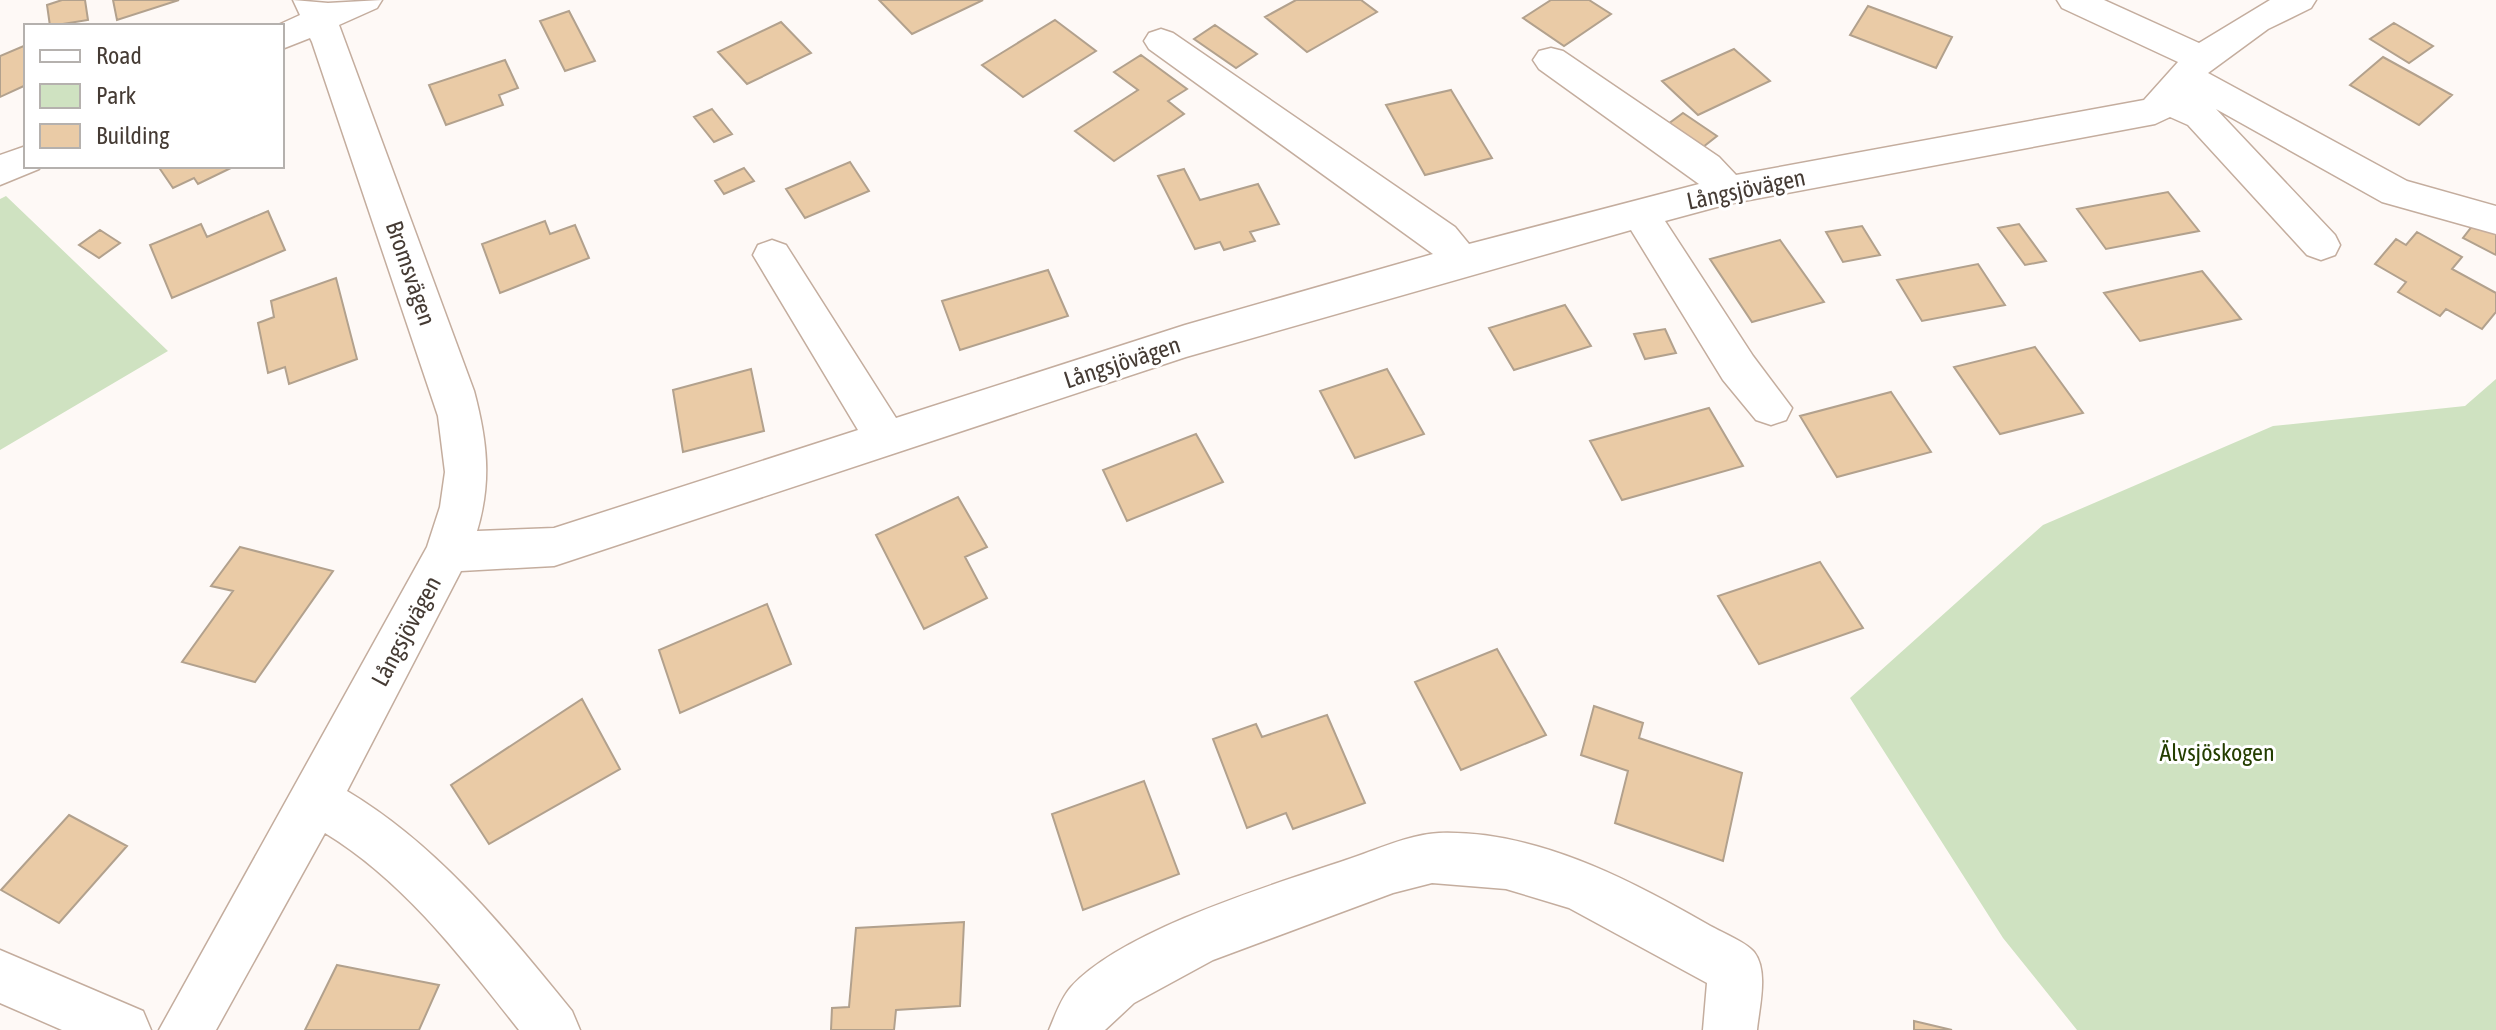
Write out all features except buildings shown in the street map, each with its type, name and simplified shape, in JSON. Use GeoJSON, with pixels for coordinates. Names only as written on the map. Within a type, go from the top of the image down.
{"type":"FeatureCollection","features":[{"type":"Feature","properties":{"kind":"street"},"geometry":{"type":"LineString","coordinates":[[284,35],[314,10],[365,0]]}},
{"type":"Feature","properties":{"kind":"street"},"geometry":{"type":"LineString","coordinates":[[2074,0],[2184,78],[2395,192],[2496,220]]}},
{"type":"Feature","properties":{"kind":"street","name":"Långsjövägen"},"geometry":{"type":"LineString","coordinates":[[186,1030],[316,800],[448,552],[554,547],[1185,341],[1461,261],[1728,190],[2155,111],[2184,78],[2256,21],[2299,0]]}},
{"type":"Feature","properties":{"kind":"street","name":"Bromsvägen"},"geometry":{"type":"LineString","coordinates":[[314,10],[448,376],[465,439],[469,473],[462,512],[448,552]]}},
{"type":"Feature","properties":{"kind":"street"},"geometry":{"type":"LineString","coordinates":[[1161,41],[1441,237],[1461,261]]}},
{"type":"Feature","properties":{"kind":"street"},"geometry":{"type":"LineString","coordinates":[[1551,60],[1706,167],[1728,190]]}},
{"type":"Feature","properties":{"kind":"street"},"geometry":{"type":"LineString","coordinates":[[2184,78],[2201,116],[2321,245]]}},
{"type":"Feature","properties":{"kind":"street"},"geometry":{"type":"LineString","coordinates":[[0,171],[24,160]]}},
{"type":"Feature","properties":{"kind":"street"},"geometry":{"type":"LineString","coordinates":[[1640,213],[1738,368],[1771,408]]}},
{"type":"Feature","properties":{"kind":"street"},"geometry":{"type":"LineString","coordinates":[[772,255],[887,440]]}},
{"type":"Feature","properties":{"kind":"street"},"geometry":{"type":"LineString","coordinates":[[316,800],[356,822],[419,872],[553,1030]]}},
{"type":"Feature","properties":{"kind":"street"},"geometry":{"type":"LineString","coordinates":[[1076,1030],[1078,1019],[1094,999],[1123,979],[1192,942],[1421,859],[1469,858],[1591,889],[1638,912],[1735,970],[1731,1018]]}},
{"type":"Feature","properties":{"kind":"street"},"geometry":{"type":"LineString","coordinates":[[0,976],[124,1030]]}},
{"type":"Feature","properties":{"kind":"green space"},"geometry":{"type":"Polygon","coordinates":[[[6,196],[168,351],[0,450],[0,199],[6,196]]]}},
{"type":"Feature","properties":{"kind":"green space","name":"Älvsjöskogen"},"geometry":{"type":"Polygon","coordinates":[[[2496,379],[2496,1030],[2077,1030],[2003,938],[1850,698],[2043,525],[2273,426],[2465,406],[2496,379]]]}}]}
